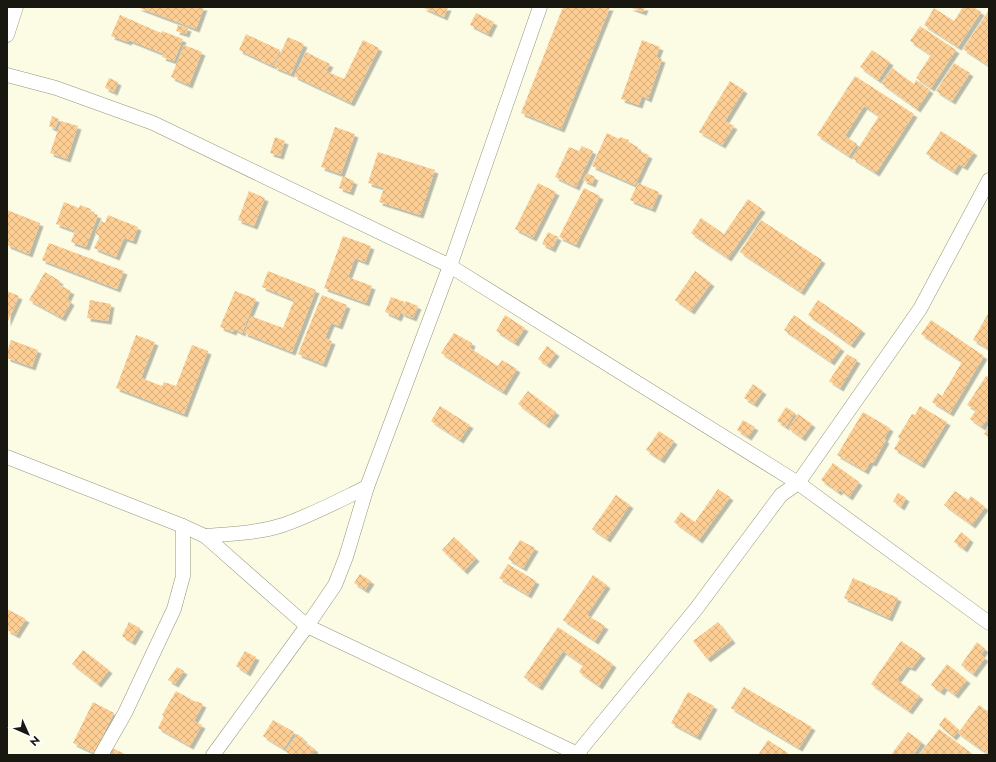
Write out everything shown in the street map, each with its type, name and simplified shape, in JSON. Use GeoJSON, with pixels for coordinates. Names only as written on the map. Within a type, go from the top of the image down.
{"type":"FeatureCollection","features":[{"type":"Feature","properties":{"kind":"street"},"geometry":{"type":"LineString","coordinates":[[7,35],[16,7]]}},
{"type":"Feature","properties":{"kind":"street"},"geometry":{"type":"LineString","coordinates":[[213,755],[335,585],[346,557],[367,487],[450,266],[540,7]]}},
{"type":"Feature","properties":{"kind":"street"},"geometry":{"type":"LineString","coordinates":[[7,75],[56,88],[153,123],[450,266],[798,482],[989,623]]}},
{"type":"Feature","properties":{"kind":"street"},"geometry":{"type":"LineString","coordinates":[[7,457],[205,536],[307,626],[578,754],[696,609],[781,495],[798,482],[920,309],[989,180]]}},
{"type":"Feature","properties":{"kind":"street"},"geometry":{"type":"LineString","coordinates":[[205,536],[248,533],[283,525],[367,487]]}},
{"type":"Feature","properties":{"kind":"street"},"geometry":{"type":"LineString","coordinates":[[101,755],[125,713],[174,609],[183,576],[183,526]]}},
{"type":"Feature","properties":{"kind":"building"},"geometry":{"type":"Polygon","coordinates":[[[137,7],[204,7],[196,29],[137,7]]]}},
{"type":"Feature","properties":{"kind":"building"},"geometry":{"type":"Polygon","coordinates":[[[422,7],[448,7],[444,17],[422,7]]]}},
{"type":"Feature","properties":{"kind":"building"},"geometry":{"type":"Polygon","coordinates":[[[563,7],[610,7],[561,129],[521,113],[563,7]]]}},
{"type":"Feature","properties":{"kind":"building"},"geometry":{"type":"Polygon","coordinates":[[[629,7],[645,7],[643,12],[629,7]]]}},
{"type":"Feature","properties":{"kind":"building"},"geometry":{"type":"Polygon","coordinates":[[[963,7],[973,7],[981,12],[958,47],[924,25],[934,8],[954,21],[963,7]]]}},
{"type":"Feature","properties":{"kind":"building"},"geometry":{"type":"Polygon","coordinates":[[[989,10],[989,66],[963,49],[989,10]]]}},
{"type":"Feature","properties":{"kind":"building"},"geometry":{"type":"Polygon","coordinates":[[[476,13],[494,22],[488,34],[470,25],[476,13]]]}},
{"type":"Feature","properties":{"kind":"building"},"geometry":{"type":"Polygon","coordinates":[[[120,15],[161,33],[162,31],[183,39],[174,61],[162,57],[164,54],[129,40],[128,42],[111,36],[120,15]]]}},
{"type":"Feature","properties":{"kind":"building"},"geometry":{"type":"Polygon","coordinates":[[[178,25],[188,28],[186,34],[176,31],[178,25]]]}},
{"type":"Feature","properties":{"kind":"building"},"geometry":{"type":"Polygon","coordinates":[[[920,26],[956,50],[931,88],[916,78],[931,55],[910,41],[920,26]]]}},
{"type":"Feature","properties":{"kind":"building"},"geometry":{"type":"Polygon","coordinates":[[[246,34],[280,50],[273,66],[239,50],[246,34]]]}},
{"type":"Feature","properties":{"kind":"building"},"geometry":{"type":"Polygon","coordinates":[[[288,37],[304,44],[291,74],[274,67],[288,37]]]}},
{"type":"Feature","properties":{"kind":"building"},"geometry":{"type":"Polygon","coordinates":[[[363,40],[379,48],[351,103],[294,76],[306,52],[330,64],[326,71],[344,79],[363,40]]]}},
{"type":"Feature","properties":{"kind":"building"},"geometry":{"type":"Polygon","coordinates":[[[642,40],[660,47],[656,57],[662,59],[648,99],[642,96],[639,105],[621,99],[642,40]]]}},
{"type":"Feature","properties":{"kind":"building"},"geometry":{"type":"Polygon","coordinates":[[[184,45],[202,52],[189,85],[171,77],[184,45]]]}},
{"type":"Feature","properties":{"kind":"building"},"geometry":{"type":"Polygon","coordinates":[[[872,50],[890,62],[878,80],[860,67],[872,50]]]}},
{"type":"Feature","properties":{"kind":"building"},"geometry":{"type":"Polygon","coordinates":[[[954,63],[970,73],[952,101],[936,91],[954,63]]]}},
{"type":"Feature","properties":{"kind":"building"},"geometry":{"type":"Polygon","coordinates":[[[892,68],[914,84],[916,80],[930,90],[917,109],[881,83],[892,68]]]}},
{"type":"Feature","properties":{"kind":"building"},"geometry":{"type":"Polygon","coordinates":[[[855,76],[914,114],[876,173],[852,158],[879,116],[864,106],[845,136],[857,144],[849,156],[817,135],[855,76]]]}},
{"type":"Feature","properties":{"kind":"building"},"geometry":{"type":"Polygon","coordinates":[[[109,78],[118,82],[114,92],[105,88],[109,78]]]}},
{"type":"Feature","properties":{"kind":"building"},"geometry":{"type":"Polygon","coordinates":[[[730,81],[744,90],[725,121],[734,126],[722,145],[699,132],[730,81]]]}},
{"type":"Feature","properties":{"kind":"building"},"geometry":{"type":"Polygon","coordinates":[[[52,116],[59,119],[55,129],[49,126],[52,116]]]}},
{"type":"Feature","properties":{"kind":"building"},"geometry":{"type":"Polygon","coordinates":[[[61,121],[78,126],[67,159],[50,153],[61,121]]]}},
{"type":"Feature","properties":{"kind":"building"},"geometry":{"type":"Polygon","coordinates":[[[335,127],[355,134],[341,174],[321,167],[335,127]]]}},
{"type":"Feature","properties":{"kind":"building"},"geometry":{"type":"Polygon","coordinates":[[[941,131],[974,152],[964,167],[959,164],[954,172],[926,154],[941,131]]]}},
{"type":"Feature","properties":{"kind":"building"},"geometry":{"type":"Polygon","coordinates":[[[607,133],[619,139],[620,137],[629,140],[628,142],[638,147],[637,150],[649,155],[635,185],[592,166],[607,133]]]}},
{"type":"Feature","properties":{"kind":"building"},"geometry":{"type":"Polygon","coordinates":[[[275,137],[285,141],[280,156],[270,153],[275,137]]]}},
{"type":"Feature","properties":{"kind":"building"},"geometry":{"type":"Polygon","coordinates":[[[582,146],[593,151],[576,187],[555,177],[569,147],[579,151],[582,146]]]}},
{"type":"Feature","properties":{"kind":"building"},"geometry":{"type":"Polygon","coordinates":[[[378,152],[435,170],[420,215],[379,202],[384,188],[368,183],[378,152]]]}},
{"type":"Feature","properties":{"kind":"building"},"geometry":{"type":"Polygon","coordinates":[[[587,173],[595,177],[592,184],[583,180],[587,173]]]}},
{"type":"Feature","properties":{"kind":"building"},"geometry":{"type":"Polygon","coordinates":[[[343,176],[354,181],[350,192],[339,188],[343,176]]]}},
{"type":"Feature","properties":{"kind":"building"},"geometry":{"type":"Polygon","coordinates":[[[538,183],[556,192],[533,238],[515,229],[538,183]]]}},
{"type":"Feature","properties":{"kind":"building"},"geometry":{"type":"Polygon","coordinates":[[[638,183],[659,192],[652,209],[630,200],[638,183]]]}},
{"type":"Feature","properties":{"kind":"building"},"geometry":{"type":"Polygon","coordinates":[[[584,188],[600,196],[576,245],[559,237],[584,188]]]}},
{"type":"Feature","properties":{"kind":"building"},"geometry":{"type":"Polygon","coordinates":[[[249,191],[265,198],[254,226],[238,220],[249,191]]]}},
{"type":"Feature","properties":{"kind":"building"},"geometry":{"type":"Polygon","coordinates":[[[748,199],[762,209],[728,258],[691,233],[701,218],[724,234],[748,199]]]}},
{"type":"Feature","properties":{"kind":"building"},"geometry":{"type":"Polygon","coordinates":[[[64,202],[79,208],[80,205],[91,209],[90,212],[98,215],[86,247],[71,242],[75,231],[56,224],[64,202]]]}},
{"type":"Feature","properties":{"kind":"building"},"geometry":{"type":"Polygon","coordinates":[[[7,210],[40,223],[29,254],[7,245],[7,210]]]}},
{"type":"Feature","properties":{"kind":"building"},"geometry":{"type":"Polygon","coordinates":[[[108,215],[138,227],[133,241],[124,238],[116,257],[94,248],[100,236],[95,234],[101,221],[105,223],[108,215]]]}},
{"type":"Feature","properties":{"kind":"building"},"geometry":{"type":"Polygon","coordinates":[[[761,220],[822,260],[801,292],[740,252],[761,220]]]}},
{"type":"Feature","properties":{"kind":"building"},"geometry":{"type":"Polygon","coordinates":[[[548,232],[558,237],[552,249],[542,244],[548,232]]]}},
{"type":"Feature","properties":{"kind":"building"},"geometry":{"type":"Polygon","coordinates":[[[343,236],[371,246],[365,262],[355,258],[348,277],[372,286],[366,303],[324,288],[343,236]]]}},
{"type":"Feature","properties":{"kind":"building"},"geometry":{"type":"Polygon","coordinates":[[[49,243],[124,271],[117,289],[42,260],[49,243]]]}},
{"type":"Feature","properties":{"kind":"building"},"geometry":{"type":"Polygon","coordinates":[[[268,271],[316,290],[292,352],[244,333],[251,316],[283,328],[294,300],[262,287],[268,271]]]}},
{"type":"Feature","properties":{"kind":"building"},"geometry":{"type":"Polygon","coordinates":[[[695,271],[711,283],[691,311],[675,300],[695,271]]]}},
{"type":"Feature","properties":{"kind":"building"},"geometry":{"type":"Polygon","coordinates":[[[45,272],[60,281],[58,284],[71,291],[67,299],[71,302],[62,318],[29,300],[45,272]]]}},
{"type":"Feature","properties":{"kind":"building"},"geometry":{"type":"Polygon","coordinates":[[[7,291],[19,296],[7,323],[7,291]]]}},
{"type":"Feature","properties":{"kind":"building"},"geometry":{"type":"Polygon","coordinates":[[[235,291],[256,299],[242,333],[234,329],[233,332],[220,327],[235,291]]]}},
{"type":"Feature","properties":{"kind":"building"},"geometry":{"type":"Polygon","coordinates":[[[322,295],[347,305],[339,326],[331,323],[325,338],[332,341],[323,364],[298,354],[322,295]]]}},
{"type":"Feature","properties":{"kind":"building"},"geometry":{"type":"Polygon","coordinates":[[[391,297],[405,302],[398,318],[385,312],[391,297]]]}},
{"type":"Feature","properties":{"kind":"building"},"geometry":{"type":"Polygon","coordinates":[[[90,300],[111,304],[108,321],[87,318],[90,300]]]}},
{"type":"Feature","properties":{"kind":"building"},"geometry":{"type":"Polygon","coordinates":[[[818,300],[862,330],[851,345],[808,315],[818,300]]]}},
{"type":"Feature","properties":{"kind":"building"},"geometry":{"type":"Polygon","coordinates":[[[406,301],[418,306],[413,318],[401,313],[406,301]]]}},
{"type":"Feature","properties":{"kind":"building"},"geometry":{"type":"Polygon","coordinates":[[[989,312],[989,349],[973,340],[989,312]]]}},
{"type":"Feature","properties":{"kind":"building"},"geometry":{"type":"Polygon","coordinates":[[[505,315],[525,328],[515,343],[496,331],[505,315]]]}},
{"type":"Feature","properties":{"kind":"building"},"geometry":{"type":"Polygon","coordinates":[[[794,315],[841,348],[831,362],[784,330],[794,315]]]}},
{"type":"Feature","properties":{"kind":"building"},"geometry":{"type":"Polygon","coordinates":[[[931,320],[984,356],[950,413],[932,402],[938,393],[942,396],[962,362],[921,334],[931,320]]]}},
{"type":"Feature","properties":{"kind":"building"},"geometry":{"type":"Polygon","coordinates":[[[454,333],[472,343],[470,348],[498,366],[502,360],[517,369],[503,392],[441,353],[454,333]]]}},
{"type":"Feature","properties":{"kind":"building"},"geometry":{"type":"Polygon","coordinates":[[[136,335],[155,342],[141,378],[162,386],[164,382],[176,386],[192,345],[208,351],[184,414],[116,388],[136,335]]]}},
{"type":"Feature","properties":{"kind":"building"},"geometry":{"type":"Polygon","coordinates":[[[11,340],[38,350],[32,367],[7,358],[7,352],[11,340]]]}},
{"type":"Feature","properties":{"kind":"building"},"geometry":{"type":"Polygon","coordinates":[[[547,346],[556,353],[547,365],[538,359],[547,346]]]}},
{"type":"Feature","properties":{"kind":"building"},"geometry":{"type":"Polygon","coordinates":[[[847,354],[857,360],[840,388],[829,381],[847,354]]]}},
{"type":"Feature","properties":{"kind":"building"},"geometry":{"type":"Polygon","coordinates":[[[986,376],[989,377],[989,422],[986,420],[982,427],[970,419],[976,410],[967,405],[986,376]]]}},
{"type":"Feature","properties":{"kind":"building"},"geometry":{"type":"Polygon","coordinates":[[[753,384],[763,391],[754,404],[744,398],[753,384]]]}},
{"type":"Feature","properties":{"kind":"building"},"geometry":{"type":"Polygon","coordinates":[[[528,391],[556,412],[546,425],[518,404],[528,391]]]}},
{"type":"Feature","properties":{"kind":"building"},"geometry":{"type":"Polygon","coordinates":[[[440,406],[470,425],[460,440],[431,421],[440,406]]]}},
{"type":"Feature","properties":{"kind":"building"},"geometry":{"type":"Polygon","coordinates":[[[920,406],[947,422],[921,465],[894,449],[900,439],[898,437],[912,414],[915,415],[920,406]]]}},
{"type":"Feature","properties":{"kind":"building"},"geometry":{"type":"Polygon","coordinates":[[[786,407],[795,413],[786,427],[777,421],[786,407]]]}},
{"type":"Feature","properties":{"kind":"building"},"geometry":{"type":"Polygon","coordinates":[[[863,412],[890,428],[884,439],[886,440],[873,463],[870,462],[865,471],[837,455],[863,412]]]}},
{"type":"Feature","properties":{"kind":"building"},"geometry":{"type":"Polygon","coordinates":[[[798,414],[812,424],[802,438],[788,428],[798,414]]]}},
{"type":"Feature","properties":{"kind":"building"},"geometry":{"type":"Polygon","coordinates":[[[743,420],[755,427],[748,437],[737,430],[743,420]]]}},
{"type":"Feature","properties":{"kind":"building"},"geometry":{"type":"Polygon","coordinates":[[[989,426],[989,437],[984,434],[989,426]]]}},
{"type":"Feature","properties":{"kind":"building"},"geometry":{"type":"Polygon","coordinates":[[[659,431],[674,441],[661,460],[646,450],[659,431]]]}},
{"type":"Feature","properties":{"kind":"building"},"geometry":{"type":"Polygon","coordinates":[[[833,463],[859,482],[849,497],[840,490],[838,492],[821,480],[833,463]]]}},
{"type":"Feature","properties":{"kind":"building"},"geometry":{"type":"Polygon","coordinates":[[[718,489],[730,497],[699,540],[674,522],[681,512],[695,522],[718,489]]]}},
{"type":"Feature","properties":{"kind":"building"},"geometry":{"type":"Polygon","coordinates":[[[955,491],[968,500],[971,496],[985,507],[972,525],[944,505],[955,491]]]}},
{"type":"Feature","properties":{"kind":"building"},"geometry":{"type":"Polygon","coordinates":[[[898,493],[906,498],[901,507],[893,501],[898,493]]]}},
{"type":"Feature","properties":{"kind":"building"},"geometry":{"type":"Polygon","coordinates":[[[616,495],[630,505],[607,539],[592,529],[616,495]]]}},
{"type":"Feature","properties":{"kind":"building"},"geometry":{"type":"Polygon","coordinates":[[[961,532],[970,539],[964,549],[954,542],[961,532]]]}},
{"type":"Feature","properties":{"kind":"building"},"geometry":{"type":"Polygon","coordinates":[[[454,537],[476,558],[464,571],[442,550],[454,537]]]}},
{"type":"Feature","properties":{"kind":"building"},"geometry":{"type":"Polygon","coordinates":[[[520,540],[535,548],[523,568],[508,559],[520,540]]]}},
{"type":"Feature","properties":{"kind":"building"},"geometry":{"type":"Polygon","coordinates":[[[508,564],[536,581],[528,595],[499,578],[508,564]]]}},
{"type":"Feature","properties":{"kind":"building"},"geometry":{"type":"Polygon","coordinates":[[[360,574],[371,581],[365,590],[354,583],[360,574]]]}},
{"type":"Feature","properties":{"kind":"building"},"geometry":{"type":"Polygon","coordinates":[[[593,575],[607,585],[587,615],[605,626],[595,641],[563,620],[593,575]]]}},
{"type":"Feature","properties":{"kind":"building"},"geometry":{"type":"Polygon","coordinates":[[[853,578],[898,598],[889,618],[844,598],[853,578]]]}},
{"type":"Feature","properties":{"kind":"building"},"geometry":{"type":"Polygon","coordinates":[[[7,609],[26,619],[16,635],[7,630],[7,609]]]}},
{"type":"Feature","properties":{"kind":"building"},"geometry":{"type":"Polygon","coordinates":[[[129,622],[140,628],[132,642],[122,636],[129,622]]]}},
{"type":"Feature","properties":{"kind":"building"},"geometry":{"type":"Polygon","coordinates":[[[718,622],[732,640],[707,659],[693,641],[718,622]]]}},
{"type":"Feature","properties":{"kind":"building"},"geometry":{"type":"Polygon","coordinates":[[[558,627],[613,664],[599,686],[579,672],[583,665],[563,651],[539,687],[524,677],[558,627]]]}},
{"type":"Feature","properties":{"kind":"building"},"geometry":{"type":"Polygon","coordinates":[[[901,641],[922,655],[912,668],[907,666],[897,680],[920,696],[909,711],[871,684],[901,641]]]}},
{"type":"Feature","properties":{"kind":"building"},"geometry":{"type":"Polygon","coordinates":[[[977,642],[985,649],[981,655],[985,658],[973,674],[961,665],[977,642]]]}},
{"type":"Feature","properties":{"kind":"building"},"geometry":{"type":"Polygon","coordinates":[[[83,650],[109,670],[98,684],[72,664],[83,650]]]}},
{"type":"Feature","properties":{"kind":"building"},"geometry":{"type":"Polygon","coordinates":[[[245,651],[256,657],[247,673],[236,666],[245,651]]]}},
{"type":"Feature","properties":{"kind":"building"},"geometry":{"type":"Polygon","coordinates":[[[947,664],[967,680],[955,695],[944,687],[941,692],[931,685],[947,664]]]}},
{"type":"Feature","properties":{"kind":"building"},"geometry":{"type":"Polygon","coordinates":[[[177,667],[184,671],[175,684],[168,680],[177,667]]]}},
{"type":"Feature","properties":{"kind":"building"},"geometry":{"type":"Polygon","coordinates":[[[744,687],[812,727],[799,748],[731,708],[744,687]]]}},
{"type":"Feature","properties":{"kind":"building"},"geometry":{"type":"Polygon","coordinates":[[[176,691],[196,702],[203,704],[194,721],[202,725],[190,746],[158,728],[164,716],[162,715],[176,691]]]}},
{"type":"Feature","properties":{"kind":"building"},"geometry":{"type":"Polygon","coordinates":[[[688,692],[714,706],[697,737],[671,723],[688,692]]]}},
{"type":"Feature","properties":{"kind":"building"},"geometry":{"type":"Polygon","coordinates":[[[93,702],[114,713],[94,753],[73,743],[93,702]]]}},
{"type":"Feature","properties":{"kind":"building"},"geometry":{"type":"Polygon","coordinates":[[[979,705],[987,711],[989,708],[989,755],[958,733],[979,705]]]}},
{"type":"Feature","properties":{"kind":"building"},"geometry":{"type":"Polygon","coordinates":[[[945,717],[959,730],[953,737],[939,725],[945,717]]]}},
{"type":"Feature","properties":{"kind":"building"},"geometry":{"type":"Polygon","coordinates":[[[273,720],[294,732],[284,749],[263,736],[273,720]]]}},
{"type":"Feature","properties":{"kind":"building"},"geometry":{"type":"Polygon","coordinates":[[[939,729],[974,755],[919,755],[939,729]]]}},
{"type":"Feature","properties":{"kind":"building"},"geometry":{"type":"Polygon","coordinates":[[[908,732],[922,742],[913,755],[891,755],[908,732]]]}},
{"type":"Feature","properties":{"kind":"building"},"geometry":{"type":"Polygon","coordinates":[[[297,734],[304,739],[303,741],[315,749],[311,755],[291,755],[285,751],[297,734]]]}},
{"type":"Feature","properties":{"kind":"building"},"geometry":{"type":"Polygon","coordinates":[[[768,740],[788,753],[787,755],[758,755],[768,740]]]}},
{"type":"Feature","properties":{"kind":"building"},"geometry":{"type":"Polygon","coordinates":[[[108,746],[127,755],[104,755],[108,746]]]}}]}
